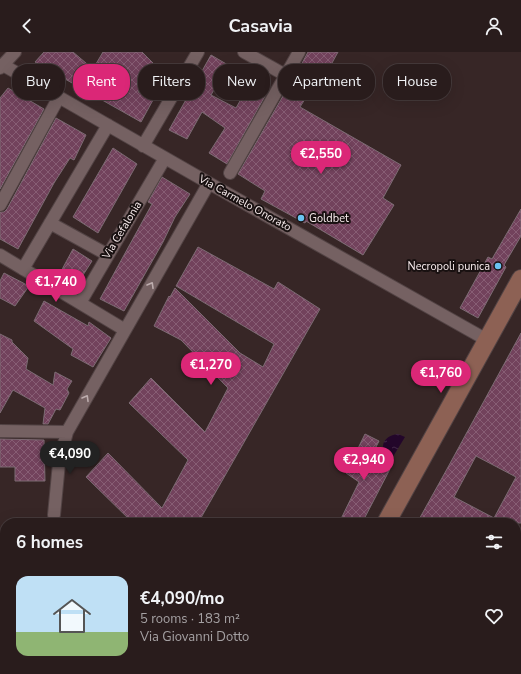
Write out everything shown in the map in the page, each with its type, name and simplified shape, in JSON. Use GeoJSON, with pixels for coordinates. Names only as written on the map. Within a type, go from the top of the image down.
{"type":"FeatureCollection","features":[{"type":"Feature","properties":{"kind":"main road"},"geometry":{"type":"LineString","coordinates":[[389,518],[521,279]]}},
{"type":"Feature","properties":{"kind":"street"},"geometry":{"type":"LineString","coordinates":[[2,66],[15,52]]}},
{"type":"Feature","properties":{"kind":"street"},"geometry":{"type":"LineString","coordinates":[[143,146],[198,52]]}},
{"type":"Feature","properties":{"kind":"street"},"geometry":{"type":"LineString","coordinates":[[244,52],[278,71]]}},
{"type":"Feature","properties":{"kind":"street"},"geometry":{"type":"LineString","coordinates":[[292,64],[299,52]]}},
{"type":"Feature","properties":{"kind":"street","name":"Via Carmelo Onorato"},"geometry":{"type":"LineString","coordinates":[[2,66],[12,71]]}},
{"type":"Feature","properties":{"kind":"street"},"geometry":{"type":"LineString","coordinates":[[230,172],[278,89]]}},
{"type":"Feature","properties":{"kind":"street"},"geometry":{"type":"LineString","coordinates":[[0,205],[57,100]]}},
{"type":"Feature","properties":{"kind":"street","name":"Via Carmelo Onorato"},"geometry":{"type":"LineString","coordinates":[[64,100],[487,340]]}},
{"type":"Feature","properties":{"kind":"street"},"geometry":{"type":"LineString","coordinates":[[23,269],[108,125]]}},
{"type":"Feature","properties":{"kind":"street","name":"Via Cefalonia"},"geometry":{"type":"LineString","coordinates":[[80,303],[165,158]]}},
{"type":"Feature","properties":{"kind":"street"},"geometry":{"type":"LineString","coordinates":[[52,518],[59,463],[67,432],[209,183]]}},
{"type":"Feature","properties":{"kind":"street"},"geometry":{"type":"LineString","coordinates":[[50,223],[108,255]]}},
{"type":"Feature","properties":{"kind":"street"},"geometry":{"type":"LineString","coordinates":[[0,255],[125,330]]}},
{"type":"Feature","properties":{"kind":"street"},"geometry":{"type":"LineString","coordinates":[[0,431],[67,432]]}},
{"type":"Feature","properties":{"kind":"water"},"geometry":{"type":"Polygon","coordinates":[[[398,434],[405,437],[391,460],[384,452],[383,444],[385,440],[392,435],[398,434]]]}},
{"type":"Feature","properties":{"kind":"building"},"geometry":{"type":"Polygon","coordinates":[[[44,52],[73,52],[87,64],[73,64],[73,84],[65,79],[65,64],[39,64],[35,62],[44,52]]]}},
{"type":"Feature","properties":{"kind":"building"},"geometry":{"type":"Polygon","coordinates":[[[103,52],[142,52],[153,63],[138,64],[138,100],[153,100],[141,122],[102,100],[130,100],[130,64],[96,64],[103,52]]]}},
{"type":"Feature","properties":{"kind":"building"},"geometry":{"type":"Polygon","coordinates":[[[308,52],[338,52],[331,64],[302,64],[308,52]]]}},
{"type":"Feature","properties":{"kind":"building"},"geometry":{"type":"Polygon","coordinates":[[[211,55],[226,64],[213,64],[213,91],[211,95],[213,96],[213,100],[221,100],[236,108],[241,100],[263,100],[227,164],[209,153],[225,128],[202,112],[187,139],[169,130],[186,100],[205,100],[205,66],[211,55]]]}},
{"type":"Feature","properties":{"kind":"building"},"geometry":{"type":"Polygon","coordinates":[[[8,88],[12,90],[12,100],[29,100],[44,109],[0,189],[0,98],[8,88]]]}},
{"type":"Feature","properties":{"kind":"building"},"geometry":{"type":"Polygon","coordinates":[[[281,100],[304,100],[300,107],[401,165],[383,198],[394,205],[363,255],[306,221],[305,223],[261,199],[265,191],[238,174],[281,100]]]}},
{"type":"Feature","properties":{"kind":"building"},"geometry":{"type":"Polygon","coordinates":[[[56,118],[86,135],[74,160],[70,158],[54,183],[18,249],[0,239],[0,212],[4,212],[7,209],[56,118]]]}},
{"type":"Feature","properties":{"kind":"building"},"geometry":{"type":"Polygon","coordinates":[[[113,148],[137,164],[98,233],[73,217],[113,148]]]}},
{"type":"Feature","properties":{"kind":"building"},"geometry":{"type":"Polygon","coordinates":[[[162,177],[190,194],[175,217],[163,242],[124,311],[100,299],[152,204],[148,202],[162,177]]]}},
{"type":"Feature","properties":{"kind":"building"},"geometry":{"type":"Polygon","coordinates":[[[521,209],[521,236],[504,265],[506,267],[478,318],[460,308],[488,257],[492,259],[521,209]]]}},
{"type":"Feature","properties":{"kind":"building"},"geometry":{"type":"Polygon","coordinates":[[[198,247],[274,289],[278,282],[320,309],[201,518],[128,518],[86,477],[108,453],[162,508],[188,460],[129,403],[151,378],[205,432],[228,388],[181,340],[154,326],[169,296],[170,297],[175,288],[240,353],[263,367],[274,344],[176,286],[198,247]]]}},
{"type":"Feature","properties":{"kind":"building"},"geometry":{"type":"Polygon","coordinates":[[[73,249],[92,261],[76,286],[59,275],[73,249]]]}},
{"type":"Feature","properties":{"kind":"building"},"geometry":{"type":"Polygon","coordinates":[[[4,273],[29,286],[15,306],[0,298],[0,281],[4,273]]]}},
{"type":"Feature","properties":{"kind":"building"},"geometry":{"type":"Polygon","coordinates":[[[44,301],[88,326],[89,322],[111,338],[93,367],[71,355],[73,349],[34,321],[44,301]]]}},
{"type":"Feature","properties":{"kind":"building"},"geometry":{"type":"Polygon","coordinates":[[[521,333],[521,518],[494,518],[420,518],[521,333]],[[476,456],[454,497],[494,518],[516,477],[476,456]]]}},
{"type":"Feature","properties":{"kind":"building"},"geometry":{"type":"Polygon","coordinates":[[[0,334],[12,340],[12,342],[28,358],[26,369],[53,385],[55,372],[72,381],[67,389],[69,393],[60,410],[56,409],[48,424],[43,424],[45,408],[13,390],[0,413],[0,334]]]}},
{"type":"Feature","properties":{"kind":"building"},"geometry":{"type":"Polygon","coordinates":[[[365,434],[379,441],[371,457],[390,469],[365,518],[341,518],[359,482],[346,473],[365,434]]]}},
{"type":"Feature","properties":{"kind":"building"},"geometry":{"type":"Polygon","coordinates":[[[0,439],[44,440],[45,481],[15,481],[15,467],[0,467],[0,439]]]}},
{"type":"Feature","properties":{"kind":"place","name":"Goldbet"},"geometry":{"type":"Point","coordinates":[301,218]}},
{"type":"Feature","properties":{"kind":"place","name":"Necropoli punica"},"geometry":{"type":"Point","coordinates":[498,266]}}]}
